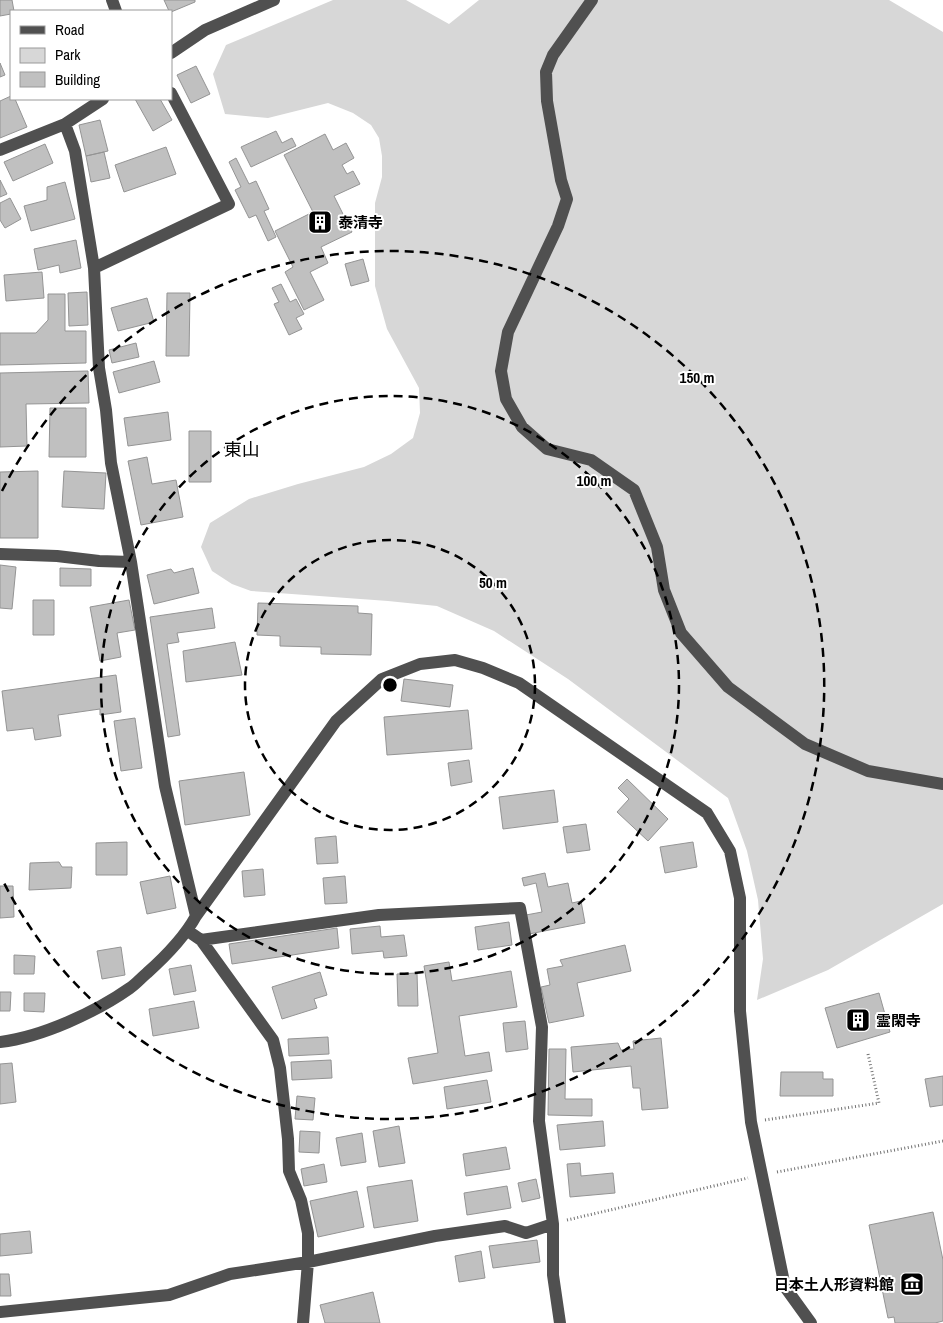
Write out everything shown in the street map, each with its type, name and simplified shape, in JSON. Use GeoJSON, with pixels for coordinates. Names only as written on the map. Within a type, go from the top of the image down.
{"type":"FeatureCollection","features":[{"type":"Feature","properties":{"kind":"street"},"geometry":{"type":"LineString","coordinates":[[172,52],[206,30],[274,0]]}},
{"type":"Feature","properties":{"kind":"street"},"geometry":{"type":"LineString","coordinates":[[592,0],[553,55],[546,72],[547,101],[561,180],[567,199],[558,226],[508,332],[501,371],[506,399],[522,427],[547,449],[591,460],[634,490],[657,548],[664,590],[681,633],[728,687],[805,744],[868,771],[943,784]]}},
{"type":"Feature","properties":{"kind":"street"},"geometry":{"type":"LineString","coordinates":[[94,268],[229,204],[172,95]]}},
{"type":"Feature","properties":{"kind":"street"},"geometry":{"type":"LineString","coordinates":[[0,150],[65,124],[102,100]]}},
{"type":"Feature","properties":{"kind":"street"},"geometry":{"type":"LineString","coordinates":[[65,124],[75,151],[94,268],[99,368],[106,410],[110,463],[131,562],[166,786],[196,916]]}},
{"type":"Feature","properties":{"kind":"street"},"geometry":{"type":"LineString","coordinates":[[0,554],[131,562]]}},
{"type":"Feature","properties":{"kind":"street"},"geometry":{"type":"LineString","coordinates":[[0,1042],[38,1033],[84,1015],[130,988],[162,960],[188,931],[196,916],[336,721],[382,679],[420,664],[455,660],[483,668],[519,683],[707,813],[730,851],[740,898],[740,1011],[751,1122],[785,1288],[811,1323]]}},
{"type":"Feature","properties":{"kind":"street"},"geometry":{"type":"LineString","coordinates":[[201,940],[379,915],[520,908],[542,1027],[539,1121],[553,1224],[553,1275],[560,1323]]}},
{"type":"Feature","properties":{"kind":"street"},"geometry":{"type":"LineString","coordinates":[[188,931],[201,940],[273,1040],[280,1068],[288,1138],[289,1171],[301,1200],[308,1233],[308,1262],[303,1323]]}},
{"type":"Feature","properties":{"kind":"street"},"geometry":{"type":"LineString","coordinates":[[0,1312],[169,1295],[230,1274],[308,1262],[436,1236],[505,1226],[526,1233],[553,1224]]}},
{"type":"Feature","properties":{"kind":"path"},"geometry":{"type":"LineString","coordinates":[[751,1122],[879,1103],[868,1054]]}},
{"type":"Feature","properties":{"kind":"path"},"geometry":{"type":"LineString","coordinates":[[762,1175],[943,1140]]}},
{"type":"Feature","properties":{"kind":"path"},"geometry":{"type":"LineString","coordinates":[[553,1224],[727,1182]]}},
{"type":"Feature","properties":{"kind":"green space"},"geometry":{"type":"Polygon","coordinates":[[[333,0],[406,0],[449,24],[479,0],[889,0],[943,32],[943,904],[828,970],[757,1000],[763,959],[758,900],[747,851],[728,798],[568,679],[494,631],[437,606],[251,591],[232,584],[212,571],[201,547],[210,523],[249,499],[364,467],[391,454],[413,438],[420,413],[419,388],[387,329],[375,286],[375,203],[382,177],[382,156],[379,138],[371,125],[353,113],[328,103],[268,118],[225,114],[213,74],[226,45],[333,0]]]}},
{"type":"Feature","properties":{"kind":"building"},"geometry":{"type":"Polygon","coordinates":[[[0,0],[12,0],[14,10],[10,10],[10,14],[0,16],[0,0]]]}},
{"type":"Feature","properties":{"kind":"building"},"geometry":{"type":"Polygon","coordinates":[[[164,0],[195,0],[195,2],[172,12],[169,10],[164,0]]]}},
{"type":"Feature","properties":{"kind":"building"},"geometry":{"type":"Polygon","coordinates":[[[0,63],[5,75],[0,77],[0,63]]]}},
{"type":"Feature","properties":{"kind":"building"},"geometry":{"type":"Polygon","coordinates":[[[196,66],[210,94],[191,103],[177,75],[196,66]]]}},
{"type":"Feature","properties":{"kind":"building"},"geometry":{"type":"Polygon","coordinates":[[[10,96],[10,100],[15,100],[27,127],[0,138],[0,101],[10,96]]]}},
{"type":"Feature","properties":{"kind":"building"},"geometry":{"type":"Polygon","coordinates":[[[136,100],[161,100],[172,120],[153,131],[136,100]]]}},
{"type":"Feature","properties":{"kind":"building"},"geometry":{"type":"Polygon","coordinates":[[[100,120],[108,151],[86,156],[79,125],[100,120]]]}},
{"type":"Feature","properties":{"kind":"building"},"geometry":{"type":"Polygon","coordinates":[[[276,131],[282,143],[292,138],[296,146],[251,167],[241,147],[276,131]]]}},
{"type":"Feature","properties":{"kind":"building","name":"泰清寺"},"geometry":{"type":"Polygon","coordinates":[[[325,134],[333,150],[346,143],[354,158],[342,165],[347,174],[353,171],[360,184],[334,196],[352,232],[321,247],[328,263],[310,272],[324,300],[304,310],[285,272],[293,267],[275,231],[313,212],[284,155],[325,134]]]}},
{"type":"Feature","properties":{"kind":"building"},"geometry":{"type":"Polygon","coordinates":[[[45,144],[53,163],[13,181],[4,162],[45,144]]]}},
{"type":"Feature","properties":{"kind":"building"},"geometry":{"type":"Polygon","coordinates":[[[166,147],[176,174],[124,192],[115,165],[166,147]]]}},
{"type":"Feature","properties":{"kind":"building"},"geometry":{"type":"Polygon","coordinates":[[[104,152],[110,178],[91,182],[86,156],[104,152]]]}},
{"type":"Feature","properties":{"kind":"building"},"geometry":{"type":"Polygon","coordinates":[[[236,158],[249,184],[256,181],[269,209],[264,211],[276,237],[268,241],[256,215],[249,218],[235,190],[241,187],[229,162],[236,158]]]}},
{"type":"Feature","properties":{"kind":"building"},"geometry":{"type":"Polygon","coordinates":[[[0,180],[7,194],[0,197],[0,180]]]}},
{"type":"Feature","properties":{"kind":"building"},"geometry":{"type":"Polygon","coordinates":[[[65,182],[75,219],[31,231],[24,206],[47,200],[47,187],[65,182]]]}},
{"type":"Feature","properties":{"kind":"building"},"geometry":{"type":"Polygon","coordinates":[[[10,198],[21,219],[5,228],[0,220],[0,203],[10,198]]]}},
{"type":"Feature","properties":{"kind":"building"},"geometry":{"type":"Polygon","coordinates":[[[76,240],[81,268],[60,273],[59,265],[38,270],[34,249],[76,240]]]}},
{"type":"Feature","properties":{"kind":"building"},"geometry":{"type":"Polygon","coordinates":[[[363,259],[369,281],[351,286],[345,264],[363,259]]]}},
{"type":"Feature","properties":{"kind":"building"},"geometry":{"type":"Polygon","coordinates":[[[42,272],[44,298],[6,301],[4,275],[42,272]]]}},
{"type":"Feature","properties":{"kind":"building"},"geometry":{"type":"Polygon","coordinates":[[[281,284],[290,302],[296,299],[304,314],[296,318],[302,329],[289,335],[274,304],[279,302],[272,288],[281,284]]]}},
{"type":"Feature","properties":{"kind":"building"},"geometry":{"type":"Polygon","coordinates":[[[87,292],[88,325],[69,326],[68,293],[87,292]]]}},
{"type":"Feature","properties":{"kind":"building"},"geometry":{"type":"Polygon","coordinates":[[[167,293],[190,293],[189,356],[166,356],[167,293]]]}},
{"type":"Feature","properties":{"kind":"building"},"geometry":{"type":"Polygon","coordinates":[[[48,294],[65,294],[65,331],[86,331],[86,363],[0,365],[0,333],[36,333],[48,320],[48,294]]]}},
{"type":"Feature","properties":{"kind":"building"},"geometry":{"type":"Polygon","coordinates":[[[147,298],[154,322],[118,331],[111,308],[147,298]]]}},
{"type":"Feature","properties":{"kind":"building"},"geometry":{"type":"Polygon","coordinates":[[[136,343],[139,357],[112,363],[109,350],[136,343]]]}},
{"type":"Feature","properties":{"kind":"building"},"geometry":{"type":"Polygon","coordinates":[[[154,361],[160,382],[119,393],[113,372],[154,361]]]}},
{"type":"Feature","properties":{"kind":"building"},"geometry":{"type":"Polygon","coordinates":[[[88,371],[89,403],[26,404],[27,446],[0,447],[0,373],[88,371]]]}},
{"type":"Feature","properties":{"kind":"building"},"geometry":{"type":"Polygon","coordinates":[[[50,408],[86,408],[86,457],[49,457],[50,408]]]}},
{"type":"Feature","properties":{"kind":"building"},"geometry":{"type":"Polygon","coordinates":[[[168,412],[171,440],[128,446],[124,418],[168,412]]]}},
{"type":"Feature","properties":{"kind":"building"},"geometry":{"type":"Polygon","coordinates":[[[189,431],[211,431],[211,482],[189,482],[189,431]]]}},
{"type":"Feature","properties":{"kind":"building"},"geometry":{"type":"Polygon","coordinates":[[[147,457],[152,484],[176,480],[183,517],[141,525],[128,461],[147,457]]]}},
{"type":"Feature","properties":{"kind":"building"},"geometry":{"type":"Polygon","coordinates":[[[38,471],[38,538],[0,538],[0,472],[38,471]]]}},
{"type":"Feature","properties":{"kind":"building"},"geometry":{"type":"Polygon","coordinates":[[[64,471],[106,473],[104,509],[62,507],[64,471]]]}},
{"type":"Feature","properties":{"kind":"building"},"geometry":{"type":"Polygon","coordinates":[[[0,565],[16,567],[12,609],[0,608],[0,565]]]}},
{"type":"Feature","properties":{"kind":"building"},"geometry":{"type":"Polygon","coordinates":[[[60,568],[91,569],[91,586],[60,586],[60,568]]]}},
{"type":"Feature","properties":{"kind":"building"},"geometry":{"type":"Polygon","coordinates":[[[193,568],[199,593],[154,604],[147,575],[171,569],[174,573],[193,568]]]}},
{"type":"Feature","properties":{"kind":"building"},"geometry":{"type":"Polygon","coordinates":[[[33,600],[54,600],[54,635],[33,635],[33,600]]]}},
{"type":"Feature","properties":{"kind":"building"},"geometry":{"type":"Polygon","coordinates":[[[129,600],[135,630],[117,633],[121,657],[100,661],[90,607],[129,600]]]}},
{"type":"Feature","properties":{"kind":"building"},"geometry":{"type":"Polygon","coordinates":[[[258,603],[358,606],[358,613],[372,614],[371,655],[321,654],[321,647],[280,646],[280,636],[257,635],[258,603]]]}},
{"type":"Feature","properties":{"kind":"building"},"geometry":{"type":"Polygon","coordinates":[[[212,608],[215,628],[177,633],[179,642],[167,644],[180,735],[168,737],[150,617],[212,608]]]}},
{"type":"Feature","properties":{"kind":"building"},"geometry":{"type":"Polygon","coordinates":[[[235,642],[242,675],[186,682],[183,651],[235,642]]]}},
{"type":"Feature","properties":{"kind":"building"},"geometry":{"type":"Polygon","coordinates":[[[116,675],[121,712],[100,715],[100,709],[58,715],[61,736],[35,740],[33,728],[7,731],[2,691],[116,675]]]}},
{"type":"Feature","properties":{"kind":"building"},"geometry":{"type":"Polygon","coordinates":[[[404,679],[453,685],[450,707],[401,701],[404,679]]]}},
{"type":"Feature","properties":{"kind":"building"},"geometry":{"type":"Polygon","coordinates":[[[468,710],[472,749],[387,755],[384,717],[468,710]]]}},
{"type":"Feature","properties":{"kind":"building"},"geometry":{"type":"Polygon","coordinates":[[[135,718],[142,768],[121,771],[114,721],[135,718]]]}},
{"type":"Feature","properties":{"kind":"building"},"geometry":{"type":"Polygon","coordinates":[[[469,760],[472,782],[451,786],[448,763],[469,760]]]}},
{"type":"Feature","properties":{"kind":"building"},"geometry":{"type":"Polygon","coordinates":[[[244,772],[250,815],[185,825],[179,781],[244,772]]]}},
{"type":"Feature","properties":{"kind":"building"},"geometry":{"type":"Polygon","coordinates":[[[627,779],[668,819],[648,841],[617,812],[629,799],[618,788],[627,779]]]}},
{"type":"Feature","properties":{"kind":"building"},"geometry":{"type":"Polygon","coordinates":[[[554,790],[558,822],[503,829],[499,797],[554,790]]]}},
{"type":"Feature","properties":{"kind":"building"},"geometry":{"type":"Polygon","coordinates":[[[586,824],[590,850],[567,853],[563,827],[586,824]]]}},
{"type":"Feature","properties":{"kind":"building"},"geometry":{"type":"Polygon","coordinates":[[[336,836],[338,863],[317,864],[315,838],[336,836]]]}},
{"type":"Feature","properties":{"kind":"building"},"geometry":{"type":"Polygon","coordinates":[[[127,842],[127,875],[96,875],[96,843],[127,842]]]}},
{"type":"Feature","properties":{"kind":"building"},"geometry":{"type":"Polygon","coordinates":[[[693,842],[697,867],[665,873],[660,847],[693,842]]]}},
{"type":"Feature","properties":{"kind":"building"},"geometry":{"type":"Polygon","coordinates":[[[59,862],[62,867],[72,867],[71,888],[29,890],[30,863],[59,862]]]}},
{"type":"Feature","properties":{"kind":"building"},"geometry":{"type":"Polygon","coordinates":[[[263,869],[265,895],[244,897],[242,871],[263,869]]]}},
{"type":"Feature","properties":{"kind":"building"},"geometry":{"type":"Polygon","coordinates":[[[545,873],[548,887],[568,883],[572,903],[581,901],[585,923],[529,934],[526,915],[542,912],[536,883],[524,886],[522,878],[545,873]]]}},
{"type":"Feature","properties":{"kind":"building"},"geometry":{"type":"Polygon","coordinates":[[[170,876],[176,908],[147,914],[140,882],[170,876]]]}},
{"type":"Feature","properties":{"kind":"building"},"geometry":{"type":"Polygon","coordinates":[[[345,876],[347,903],[325,904],[323,878],[345,876]]]}},
{"type":"Feature","properties":{"kind":"building"},"geometry":{"type":"Polygon","coordinates":[[[0,886],[13,886],[14,917],[0,918],[0,886]]]}},
{"type":"Feature","properties":{"kind":"building"},"geometry":{"type":"Polygon","coordinates":[[[509,922],[512,945],[478,950],[475,927],[509,922]]]}},
{"type":"Feature","properties":{"kind":"building"},"geometry":{"type":"Polygon","coordinates":[[[380,926],[381,937],[404,935],[407,956],[384,958],[383,951],[352,954],[350,929],[380,926]]]}},
{"type":"Feature","properties":{"kind":"building"},"geometry":{"type":"Polygon","coordinates":[[[337,928],[339,948],[232,964],[229,944],[337,928]]]}},
{"type":"Feature","properties":{"kind":"building"},"geometry":{"type":"Polygon","coordinates":[[[625,945],[631,971],[577,983],[584,1016],[549,1023],[541,987],[550,985],[547,969],[563,966],[560,960],[625,945]]]}},
{"type":"Feature","properties":{"kind":"building"},"geometry":{"type":"Polygon","coordinates":[[[121,947],[125,975],[102,979],[97,951],[121,947]]]}},
{"type":"Feature","properties":{"kind":"building"},"geometry":{"type":"Polygon","coordinates":[[[14,955],[35,956],[34,974],[14,974],[14,955]]]}},
{"type":"Feature","properties":{"kind":"building"},"geometry":{"type":"Polygon","coordinates":[[[449,962],[452,981],[511,971],[517,1007],[459,1016],[465,1056],[489,1052],[492,1071],[413,1084],[408,1058],[438,1053],[424,966],[449,962]]]}},
{"type":"Feature","properties":{"kind":"building"},"geometry":{"type":"Polygon","coordinates":[[[191,965],[196,991],[174,995],[169,969],[191,965]]]}},
{"type":"Feature","properties":{"kind":"building"},"geometry":{"type":"Polygon","coordinates":[[[320,972],[327,995],[314,999],[317,1008],[282,1019],[272,987],[320,972]]]}},
{"type":"Feature","properties":{"kind":"building"},"geometry":{"type":"Polygon","coordinates":[[[417,973],[418,1006],[398,1006],[397,974],[417,973]]]}},
{"type":"Feature","properties":{"kind":"building"},"geometry":{"type":"Polygon","coordinates":[[[0,992],[11,992],[10,1011],[0,1011],[0,992]]]}},
{"type":"Feature","properties":{"kind":"building"},"geometry":{"type":"Polygon","coordinates":[[[24,993],[45,993],[44,1012],[24,1011],[24,993]]]}},
{"type":"Feature","properties":{"kind":"building","name":"霊閑寺"},"geometry":{"type":"Polygon","coordinates":[[[879,993],[890,1032],[837,1048],[825,1008],[879,993]]]}},
{"type":"Feature","properties":{"kind":"building"},"geometry":{"type":"Polygon","coordinates":[[[194,1001],[199,1028],[153,1036],[149,1009],[194,1001]]]}},
{"type":"Feature","properties":{"kind":"building"},"geometry":{"type":"Polygon","coordinates":[[[525,1021],[528,1049],[506,1052],[503,1023],[525,1021]]]}},
{"type":"Feature","properties":{"kind":"building"},"geometry":{"type":"Polygon","coordinates":[[[328,1037],[329,1054],[289,1056],[288,1039],[328,1037]]]}},
{"type":"Feature","properties":{"kind":"building"},"geometry":{"type":"Polygon","coordinates":[[[661,1038],[668,1108],[642,1110],[640,1088],[633,1088],[631,1066],[573,1072],[571,1047],[618,1043],[621,1050],[634,1049],[633,1041],[661,1038]]]}},
{"type":"Feature","properties":{"kind":"building"},"geometry":{"type":"Polygon","coordinates":[[[549,1049],[566,1049],[565,1099],[592,1099],[592,1116],[548,1115],[549,1049]]]}},
{"type":"Feature","properties":{"kind":"building"},"geometry":{"type":"Polygon","coordinates":[[[331,1060],[332,1078],[292,1080],[291,1062],[331,1060]]]}},
{"type":"Feature","properties":{"kind":"building"},"geometry":{"type":"Polygon","coordinates":[[[12,1063],[16,1102],[0,1104],[0,1064],[12,1063]]]}},
{"type":"Feature","properties":{"kind":"building"},"geometry":{"type":"Polygon","coordinates":[[[781,1072],[823,1072],[823,1079],[833,1079],[833,1096],[780,1096],[781,1072]]]}},
{"type":"Feature","properties":{"kind":"building"},"geometry":{"type":"Polygon","coordinates":[[[943,1076],[943,1105],[930,1107],[925,1079],[943,1076]]]}},
{"type":"Feature","properties":{"kind":"building"},"geometry":{"type":"Polygon","coordinates":[[[487,1080],[491,1102],[447,1109],[444,1087],[487,1080]]]}},
{"type":"Feature","properties":{"kind":"building"},"geometry":{"type":"Polygon","coordinates":[[[297,1096],[315,1098],[313,1120],[295,1119],[297,1096]]]}},
{"type":"Feature","properties":{"kind":"building"},"geometry":{"type":"Polygon","coordinates":[[[603,1121],[605,1146],[560,1150],[557,1125],[603,1121]]]}},
{"type":"Feature","properties":{"kind":"building"},"geometry":{"type":"Polygon","coordinates":[[[399,1126],[405,1163],[379,1167],[373,1131],[399,1126]]]}},
{"type":"Feature","properties":{"kind":"building"},"geometry":{"type":"Polygon","coordinates":[[[300,1131],[320,1132],[319,1153],[299,1152],[300,1131]]]}},
{"type":"Feature","properties":{"kind":"building"},"geometry":{"type":"Polygon","coordinates":[[[362,1133],[366,1162],[341,1166],[336,1138],[362,1133]]]}},
{"type":"Feature","properties":{"kind":"building"},"geometry":{"type":"Polygon","coordinates":[[[506,1147],[510,1169],[466,1176],[463,1154],[506,1147]]]}},
{"type":"Feature","properties":{"kind":"building"},"geometry":{"type":"Polygon","coordinates":[[[580,1163],[581,1176],[613,1173],[615,1193],[570,1197],[567,1164],[580,1163]]]}},
{"type":"Feature","properties":{"kind":"building"},"geometry":{"type":"Polygon","coordinates":[[[324,1164],[327,1182],[304,1186],[301,1169],[324,1164]]]}},
{"type":"Feature","properties":{"kind":"building"},"geometry":{"type":"Polygon","coordinates":[[[536,1179],[540,1198],[522,1202],[518,1183],[536,1179]]]}},
{"type":"Feature","properties":{"kind":"building"},"geometry":{"type":"Polygon","coordinates":[[[412,1180],[418,1221],[374,1228],[367,1187],[412,1180]]]}},
{"type":"Feature","properties":{"kind":"building"},"geometry":{"type":"Polygon","coordinates":[[[507,1186],[511,1208],[467,1215],[464,1193],[507,1186]]]}},
{"type":"Feature","properties":{"kind":"building"},"geometry":{"type":"Polygon","coordinates":[[[357,1191],[364,1227],[318,1237],[310,1201],[357,1191]]]}},
{"type":"Feature","properties":{"kind":"building","name":"日本土人形資料館"},"geometry":{"type":"Polygon","coordinates":[[[933,1212],[943,1260],[943,1321],[935,1323],[895,1323],[894,1317],[888,1318],[869,1225],[933,1212]]]}},
{"type":"Feature","properties":{"kind":"building"},"geometry":{"type":"Polygon","coordinates":[[[30,1231],[32,1253],[0,1256],[0,1234],[30,1231]]]}},
{"type":"Feature","properties":{"kind":"building"},"geometry":{"type":"Polygon","coordinates":[[[537,1240],[540,1262],[493,1268],[489,1246],[537,1240]]]}},
{"type":"Feature","properties":{"kind":"building"},"geometry":{"type":"Polygon","coordinates":[[[481,1251],[485,1278],[459,1282],[455,1256],[481,1251]]]}},
{"type":"Feature","properties":{"kind":"building"},"geometry":{"type":"Polygon","coordinates":[[[0,1274],[9,1274],[11,1296],[0,1296],[0,1274]]]}},
{"type":"Feature","properties":{"kind":"building"},"geometry":{"type":"Polygon","coordinates":[[[373,1292],[380,1323],[325,1323],[320,1305],[373,1292]]]}},
{"type":"Feature","properties":{"kind":"place","name":"泰清寺"},"geometry":{"type":"Point","coordinates":[320,222]}},
{"type":"Feature","properties":{"kind":"place","name":"霊閑寺"},"geometry":{"type":"Point","coordinates":[858,1020]}},
{"type":"Feature","properties":{"kind":"place","name":"日本土人形資料館"},"geometry":{"type":"Point","coordinates":[912,1284]}},
{"type":"Feature","properties":{"kind":"district","name":"東山"},"geometry":{"type":"Point","coordinates":[242,449]}}]}
